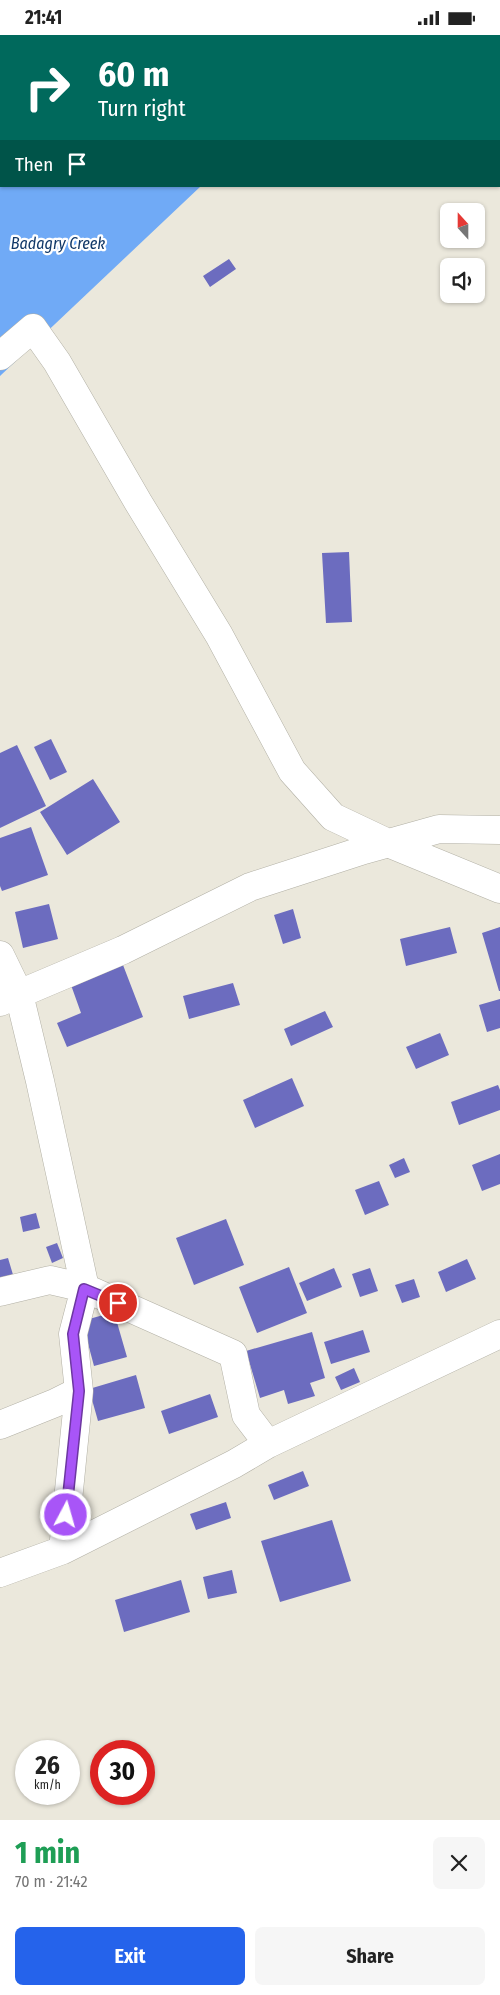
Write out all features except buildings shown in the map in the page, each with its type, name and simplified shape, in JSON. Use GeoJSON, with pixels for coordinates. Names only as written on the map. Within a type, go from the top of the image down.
{"type":"FeatureCollection","features":[{"type":"Feature","properties":{"kind":"street"},"geometry":{"type":"LineString","coordinates":[[0,356],[33,328],[57,362],[138,502],[219,635],[292,771],[333,817],[388,843],[500,889]]}},
{"type":"Feature","properties":{"kind":"street"},"geometry":{"type":"LineString","coordinates":[[10,998],[123,950],[250,887],[388,843],[439,829],[500,830]]}},
{"type":"Feature","properties":{"kind":"street"},"geometry":{"type":"LineString","coordinates":[[0,955],[10,998],[40,1081],[84,1289],[73,1334],[79,1391],[63,1550]]}},
{"type":"Feature","properties":{"kind":"street"},"geometry":{"type":"LineString","coordinates":[[0,1292],[50,1280],[84,1289],[233,1354],[246,1415],[268,1444]]}},
{"type":"Feature","properties":{"kind":"street"},"geometry":{"type":"LineString","coordinates":[[0,1573],[63,1550],[234,1464],[268,1444],[500,1333]]}},
{"type":"Feature","properties":{"kind":"street"},"geometry":{"type":"LineString","coordinates":[[0,1425],[55,1403],[79,1391]]}},
{"type":"Feature","properties":{"kind":"water","name":"Badagry Creek"},"geometry":{"type":"Polygon","coordinates":[[[0,187],[200,187],[0,376],[0,187]]]}},
{"type":"Feature","properties":{"kind":"route"},"geometry":{"type":"LineString","coordinates":[[66,1515],[79,1391],[73,1334],[84,1289],[118,1303]]}}]}
